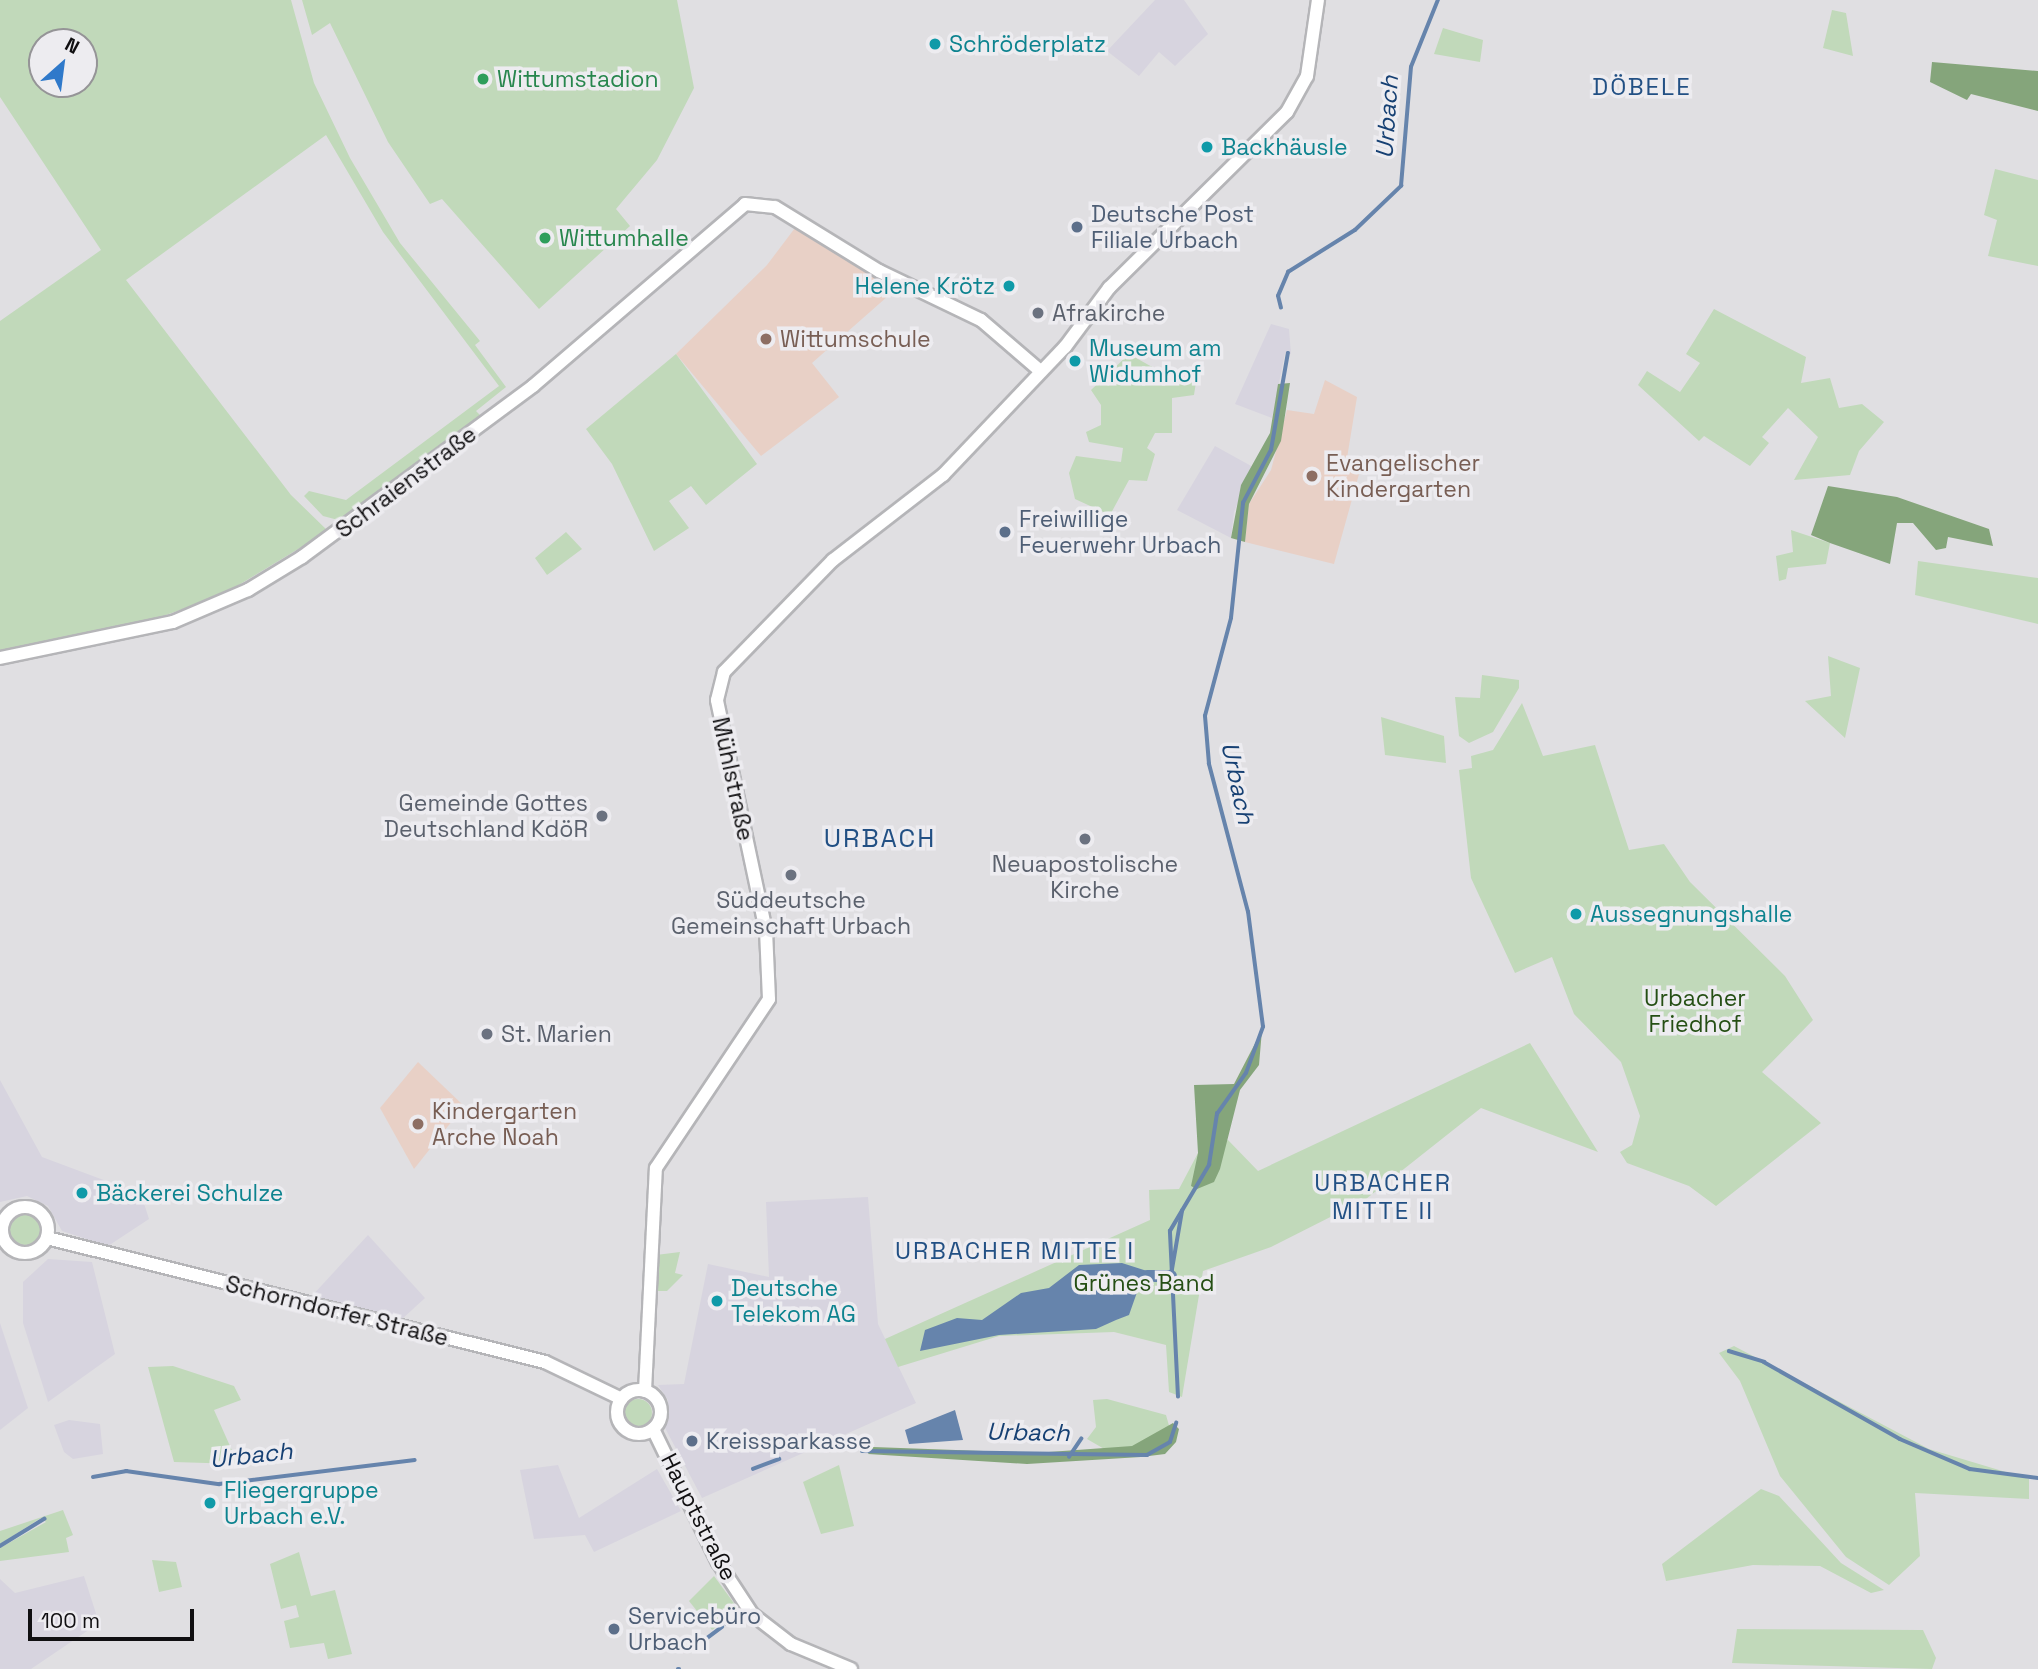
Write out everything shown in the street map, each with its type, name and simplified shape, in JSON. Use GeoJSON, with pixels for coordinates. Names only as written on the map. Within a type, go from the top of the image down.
{"type":"FeatureCollection","features":[{"type":"Feature","properties":{"kind":"street","name":"Mühlstraße"},"geometry":{"type":"LineString","coordinates":[[645,1391],[656,1168],[769,999],[766,931],[717,700],[724,672],[833,559],[943,475],[1134,262],[1287,112],[1307,76],[1318,0]]}},
{"type":"Feature","properties":{"kind":"street","name":"Schraienstraße"},"geometry":{"type":"LineString","coordinates":[[0,658],[149,629],[270,577],[533,386],[732,208],[756,202],[775,207],[879,271],[981,320],[1038,369]]}},
{"type":"Feature","properties":{"kind":"street"},"geometry":{"type":"LineString","coordinates":[[14,1208],[34,1208],[45,1219],[47,1238],[32,1252],[12,1250],[1,1233],[2,1217],[14,1208]]}},
{"type":"Feature","properties":{"kind":"street","name":"Schorndorfer Straße"},"geometry":{"type":"LineString","coordinates":[[47,1238],[545,1362],[622,1399]]}},
{"type":"Feature","properties":{"kind":"street"},"geometry":{"type":"LineString","coordinates":[[645,1391],[660,1404],[653,1429],[625,1428],[618,1417],[622,1399],[645,1391]]}},
{"type":"Feature","properties":{"kind":"street","name":"Hauptstraße"},"geometry":{"type":"LineString","coordinates":[[653,1429],[718,1562],[752,1614],[791,1644],[851,1669]]}},
{"type":"Feature","properties":{"kind":"shaded area"},"geometry":{"type":"Polygon","coordinates":[[[1155,0],[1184,0],[1208,34],[1175,66],[1159,52],[1139,76],[1107,51],[1155,0]]]}},
{"type":"Feature","properties":{"kind":"shaded area","name":"Wittumschule"},"geometry":{"type":"Polygon","coordinates":[[[798,224],[896,289],[812,363],[839,397],[761,456],[676,354],[767,265],[798,224]]]}},
{"type":"Feature","properties":{"kind":"shaded area"},"geometry":{"type":"Polygon","coordinates":[[[1271,324],[1289,329],[1291,354],[1285,353],[1272,418],[1235,404],[1271,324]]]}},
{"type":"Feature","properties":{"kind":"shaded area","name":"Evangelischer Kindergarten"},"geometry":{"type":"Polygon","coordinates":[[[1325,380],[1357,397],[1347,458],[1361,467],[1334,564],[1245,542],[1249,504],[1271,470],[1287,410],[1314,414],[1325,380]]]}},
{"type":"Feature","properties":{"kind":"shaded area"},"geometry":{"type":"Polygon","coordinates":[[[1215,446],[1253,467],[1234,512],[1231,538],[1177,510],[1215,446]]]}},
{"type":"Feature","properties":{"kind":"shaded area","name":"Kindergarten Arche Noah"},"geometry":{"type":"Polygon","coordinates":[[[418,1062],[464,1106],[414,1169],[380,1108],[418,1062]]]}},
{"type":"Feature","properties":{"kind":"shaded area"},"geometry":{"type":"Polygon","coordinates":[[[0,1080],[42,1157],[141,1194],[149,1219],[108,1246],[62,1231],[48,1206],[27,1196],[0,1202],[0,1080]]]}},
{"type":"Feature","properties":{"kind":"shaded area"},"geometry":{"type":"Polygon","coordinates":[[[868,1197],[878,1324],[916,1403],[702,1498],[664,1426],[668,1400],[658,1385],[684,1384],[708,1264],[769,1277],[766,1202],[868,1197]]]}},
{"type":"Feature","properties":{"kind":"shaded area"},"geometry":{"type":"Polygon","coordinates":[[[368,1235],[425,1298],[401,1320],[311,1297],[368,1235]]]}},
{"type":"Feature","properties":{"kind":"shaded area"},"geometry":{"type":"Polygon","coordinates":[[[48,1259],[92,1262],[115,1354],[48,1402],[23,1323],[23,1282],[48,1259]]]}},
{"type":"Feature","properties":{"kind":"shaded area"},"geometry":{"type":"Polygon","coordinates":[[[0,1323],[28,1408],[0,1430],[0,1323]]]}},
{"type":"Feature","properties":{"kind":"shaded area"},"geometry":{"type":"Polygon","coordinates":[[[69,1420],[100,1424],[103,1454],[73,1459],[64,1452],[54,1425],[69,1420]]]}},
{"type":"Feature","properties":{"kind":"shaded area"},"geometry":{"type":"Polygon","coordinates":[[[558,1465],[579,1518],[657,1469],[681,1511],[594,1552],[585,1535],[534,1539],[520,1470],[558,1465]]]}},
{"type":"Feature","properties":{"kind":"shaded area"},"geometry":{"type":"Polygon","coordinates":[[[84,1576],[99,1623],[31,1669],[0,1669],[0,1579],[15,1593],[84,1576]]]}},
{"type":"Feature","properties":{"kind":"green space"},"geometry":{"type":"Polygon","coordinates":[[[0,0],[291,0],[314,83],[350,158],[400,243],[480,341],[475,345],[506,387],[476,411],[481,416],[463,436],[342,521],[323,516],[304,496],[309,491],[346,500],[499,386],[383,232],[326,135],[126,280],[291,495],[328,531],[224,594],[133,627],[0,652],[0,321],[101,250],[0,97],[0,0]]]}},
{"type":"Feature","properties":{"kind":"green space"},"geometry":{"type":"Polygon","coordinates":[[[302,0],[677,0],[694,88],[657,160],[616,209],[630,226],[539,309],[442,199],[430,204],[388,142],[330,23],[312,35],[302,0]]]}},
{"type":"Feature","properties":{"kind":"green space"},"geometry":{"type":"Polygon","coordinates":[[[1832,10],[1846,13],[1853,56],[1823,48],[1832,10]]]}},
{"type":"Feature","properties":{"kind":"green space"},"geometry":{"type":"Polygon","coordinates":[[[1443,28],[1483,40],[1480,62],[1434,54],[1443,28]]]}},
{"type":"Feature","properties":{"kind":"green space"},"geometry":{"type":"Polygon","coordinates":[[[1932,62],[2038,71],[2038,111],[1971,94],[1967,100],[1930,82],[1932,62]]]}},
{"type":"Feature","properties":{"kind":"green space"},"geometry":{"type":"Polygon","coordinates":[[[1995,169],[2038,180],[2038,266],[1988,256],[1997,220],[1984,215],[1995,169]]]}},
{"type":"Feature","properties":{"kind":"green space"},"geometry":{"type":"Polygon","coordinates":[[[1714,309],[1806,357],[1801,383],[1830,378],[1839,408],[1862,404],[1884,422],[1859,451],[1850,475],[1794,480],[1818,437],[1788,408],[1762,437],[1769,443],[1750,466],[1704,436],[1699,441],[1638,385],[1647,371],[1680,392],[1700,363],[1686,354],[1714,309]]]}},
{"type":"Feature","properties":{"kind":"green space"},"geometry":{"type":"Polygon","coordinates":[[[676,354],[757,464],[706,505],[691,486],[669,501],[689,528],[654,551],[612,464],[586,429],[676,354]]]}},
{"type":"Feature","properties":{"kind":"green space"},"geometry":{"type":"Polygon","coordinates":[[[1129,354],[1179,382],[1196,382],[1194,395],[1172,398],[1172,433],[1155,433],[1147,448],[1155,454],[1147,481],[1129,480],[1110,515],[1075,499],[1069,473],[1076,456],[1121,462],[1123,448],[1089,442],[1086,432],[1101,425],[1101,405],[1091,390],[1129,354]]]}},
{"type":"Feature","properties":{"kind":"green space"},"geometry":{"type":"Polygon","coordinates":[[[1290,383],[1281,441],[1249,504],[1245,542],[1231,538],[1241,485],[1270,433],[1278,384],[1290,383]]]}},
{"type":"Feature","properties":{"kind":"green space"},"geometry":{"type":"Polygon","coordinates":[[[1828,486],[1897,497],[1989,529],[1993,546],[1948,537],[1946,548],[1936,550],[1913,523],[1897,523],[1890,564],[1830,543],[1811,535],[1828,486]]]}},
{"type":"Feature","properties":{"kind":"green space"},"geometry":{"type":"Polygon","coordinates":[[[1791,530],[1830,543],[1826,564],[1788,568],[1786,579],[1779,581],[1776,556],[1793,552],[1791,530]]]}},
{"type":"Feature","properties":{"kind":"green space"},"geometry":{"type":"Polygon","coordinates":[[[566,532],[582,549],[547,575],[535,558],[566,532]]]}},
{"type":"Feature","properties":{"kind":"green space"},"geometry":{"type":"Polygon","coordinates":[[[1918,561],[2038,578],[2038,624],[1915,595],[1918,561]]]}},
{"type":"Feature","properties":{"kind":"green space"},"geometry":{"type":"Polygon","coordinates":[[[1828,656],[1860,668],[1845,738],[1805,701],[1831,696],[1828,656]]]}},
{"type":"Feature","properties":{"kind":"green space"},"geometry":{"type":"Polygon","coordinates":[[[1482,675],[1519,680],[1519,688],[1493,732],[1469,743],[1459,736],[1455,697],[1480,698],[1482,675]]]}},
{"type":"Feature","properties":{"kind":"green space","name":"Urbacher Friedhof"},"geometry":{"type":"Polygon","coordinates":[[[1522,703],[1543,756],[1595,745],[1629,850],[1664,844],[1690,882],[1785,976],[1813,1020],[1762,1072],[1821,1123],[1716,1206],[1689,1186],[1627,1163],[1620,1152],[1632,1145],[1640,1116],[1621,1062],[1574,1014],[1552,957],[1515,973],[1471,878],[1459,770],[1472,768],[1471,756],[1493,750],[1522,703]]]}},
{"type":"Feature","properties":{"kind":"green space"},"geometry":{"type":"Polygon","coordinates":[[[1381,717],[1444,736],[1446,763],[1385,755],[1381,717]]]}},
{"type":"Feature","properties":{"kind":"green space"},"geometry":{"type":"Polygon","coordinates":[[[1262,1030],[1259,1065],[1240,1090],[1220,1169],[1214,1182],[1197,1189],[1191,1186],[1198,1153],[1194,1085],[1234,1084],[1262,1030]]]}},
{"type":"Feature","properties":{"kind":"green space","name":"Grünes Band"},"geometry":{"type":"Polygon","coordinates":[[[1530,1043],[1598,1152],[1481,1108],[1366,1199],[1271,1247],[1203,1271],[1182,1397],[1169,1392],[1166,1345],[1114,1332],[999,1336],[898,1367],[885,1339],[1150,1220],[1149,1190],[1179,1189],[1198,1153],[1228,1140],[1258,1171],[1530,1043]]]}},
{"type":"Feature","properties":{"kind":"green space"},"geometry":{"type":"Polygon","coordinates":[[[25,1211],[37,1216],[42,1228],[37,1240],[25,1245],[13,1240],[8,1228],[13,1216],[25,1211]]]}},
{"type":"Feature","properties":{"kind":"green space"},"geometry":{"type":"Polygon","coordinates":[[[680,1252],[675,1273],[683,1275],[667,1291],[656,1291],[656,1255],[680,1252]]]}},
{"type":"Feature","properties":{"kind":"green space"},"geometry":{"type":"Polygon","coordinates":[[[1734,1346],[1929,1449],[2029,1479],[2029,1499],[1915,1493],[1920,1556],[1889,1585],[1846,1557],[1780,1476],[1740,1381],[1719,1353],[1734,1346]]]}},
{"type":"Feature","properties":{"kind":"green space"},"geometry":{"type":"Polygon","coordinates":[[[173,1366],[234,1386],[241,1400],[214,1410],[238,1464],[174,1462],[148,1367],[173,1366]]]}},
{"type":"Feature","properties":{"kind":"green space"},"geometry":{"type":"Polygon","coordinates":[[[638,1399],[648,1403],[652,1413],[648,1423],[638,1427],[628,1423],[624,1413],[628,1403],[638,1399]]]}},
{"type":"Feature","properties":{"kind":"green space"},"geometry":{"type":"Polygon","coordinates":[[[1107,1399],[1166,1415],[1170,1429],[1156,1449],[1106,1450],[1087,1439],[1096,1427],[1093,1400],[1107,1399]]]}},
{"type":"Feature","properties":{"kind":"green space"},"geometry":{"type":"Polygon","coordinates":[[[1173,1423],[1179,1429],[1176,1442],[1165,1454],[1141,1457],[1027,1464],[868,1454],[873,1447],[1035,1453],[1132,1446],[1173,1423]]]}},
{"type":"Feature","properties":{"kind":"green space"},"geometry":{"type":"Polygon","coordinates":[[[839,1465],[854,1526],[821,1534],[803,1482],[839,1465]]]}},
{"type":"Feature","properties":{"kind":"green space"},"geometry":{"type":"Polygon","coordinates":[[[1761,1489],[1779,1496],[1841,1563],[1884,1590],[1871,1593],[1820,1566],[1753,1565],[1666,1581],[1662,1564],[1761,1489]]]}},
{"type":"Feature","properties":{"kind":"green space"},"geometry":{"type":"Polygon","coordinates":[[[63,1510],[73,1535],[66,1538],[69,1552],[0,1561],[0,1548],[46,1522],[41,1518],[0,1544],[0,1531],[63,1510]]]}},
{"type":"Feature","properties":{"kind":"green space"},"geometry":{"type":"Polygon","coordinates":[[[299,1552],[311,1596],[335,1590],[352,1654],[328,1659],[324,1643],[290,1648],[284,1621],[299,1617],[296,1605],[281,1609],[270,1564],[299,1552]]]}},
{"type":"Feature","properties":{"kind":"green space"},"geometry":{"type":"Polygon","coordinates":[[[152,1560],[176,1562],[182,1587],[159,1592],[152,1560]]]}},
{"type":"Feature","properties":{"kind":"green space"},"geometry":{"type":"Polygon","coordinates":[[[714,1576],[739,1610],[712,1630],[689,1601],[714,1576]]]}},
{"type":"Feature","properties":{"kind":"green space"},"geometry":{"type":"Polygon","coordinates":[[[1737,1629],[1923,1630],[1936,1658],[1932,1669],[1732,1663],[1737,1629]]]}},
{"type":"Feature","properties":{"kind":"water"},"geometry":{"type":"Polygon","coordinates":[[[1122,1263],[1147,1271],[1147,1281],[1141,1281],[1129,1315],[1096,1329],[999,1335],[920,1351],[925,1330],[957,1318],[982,1320],[1021,1293],[1049,1288],[1079,1265],[1122,1263]]]}},
{"type":"Feature","properties":{"kind":"water"},"geometry":{"type":"Polygon","coordinates":[[[955,1410],[963,1440],[909,1444],[905,1430],[955,1410]]]}},
{"type":"Feature","properties":{"kind":"waterway","name":"Urbach"},"geometry":{"type":"LineString","coordinates":[[1281,308],[1278,296],[1288,272],[1355,230],[1401,186],[1411,67],[1438,0]]}},
{"type":"Feature","properties":{"kind":"waterway","name":"Urbach"},"geometry":{"type":"LineString","coordinates":[[1178,1397],[1170,1231],[1209,1165],[1217,1114],[1246,1073],[1263,1027],[1248,912],[1209,764],[1205,716],[1231,618],[1243,503],[1271,450],[1288,353]]}},
{"type":"Feature","properties":{"kind":"waterway","name":"Urbach"},"geometry":{"type":"LineString","coordinates":[[1171,1275],[1182,1211]]}},
{"type":"Feature","properties":{"kind":"waterway","name":"Urbach"},"geometry":{"type":"LineString","coordinates":[[1147,1276],[1171,1276]]}},
{"type":"Feature","properties":{"kind":"waterway"},"geometry":{"type":"LineString","coordinates":[[1729,1351],[1764,1362],[1900,1439],[1970,1469],[2038,1478]]}},
{"type":"Feature","properties":{"kind":"waterway","name":"Urbach"},"geometry":{"type":"LineString","coordinates":[[862,1451],[1147,1455],[1170,1442],[1176,1423]]}},
{"type":"Feature","properties":{"kind":"waterway"},"geometry":{"type":"LineString","coordinates":[[1069,1457],[1081,1439]]}},
{"type":"Feature","properties":{"kind":"waterway","name":"Urbach"},"geometry":{"type":"LineString","coordinates":[[753,1469],[779,1459]]}},
{"type":"Feature","properties":{"kind":"waterway","name":"Urbach"},"geometry":{"type":"LineString","coordinates":[[93,1477],[126,1471],[219,1484],[415,1460]]}},
{"type":"Feature","properties":{"kind":"waterway","name":"Urbach"},"geometry":{"type":"LineString","coordinates":[[0,1546],[44,1519]]}},
{"type":"Feature","properties":{"kind":"waterway"},"geometry":{"type":"LineString","coordinates":[[726,1624],[730,1621]]}},
{"type":"Feature","properties":{"kind":"waterway"},"geometry":{"type":"LineString","coordinates":[[706,1639],[722,1627]]}},
{"type":"Feature","properties":{"kind":"waterway"},"geometry":{"type":"LineString","coordinates":[[695,1648],[698,1645]]}},
{"type":"Feature","properties":{"kind":"place","name":"Schröderplatz"},"geometry":{"type":"Point","coordinates":[935,44]}},
{"type":"Feature","properties":{"kind":"place","name":"Wittumstadion"},"geometry":{"type":"Point","coordinates":[483,79]}},
{"type":"Feature","properties":{"kind":"place","name":"Backhäusle"},"geometry":{"type":"Point","coordinates":[1207,147]}},
{"type":"Feature","properties":{"kind":"place","name":"Deutsche Post Filiale Urbach"},"geometry":{"type":"Point","coordinates":[1077,227]}},
{"type":"Feature","properties":{"kind":"place","name":"Wittumhalle"},"geometry":{"type":"Point","coordinates":[545,238]}},
{"type":"Feature","properties":{"kind":"place","name":"Helene Krötz"},"geometry":{"type":"Point","coordinates":[1009,286]}},
{"type":"Feature","properties":{"kind":"place","name":"Afrakirche"},"geometry":{"type":"Point","coordinates":[1038,313]}},
{"type":"Feature","properties":{"kind":"place","name":"Wittumschule"},"geometry":{"type":"Point","coordinates":[766,339]}},
{"type":"Feature","properties":{"kind":"place","name":"Museum am Widumhof"},"geometry":{"type":"Point","coordinates":[1075,361]}},
{"type":"Feature","properties":{"kind":"place","name":"Evangelischer Kindergarten"},"geometry":{"type":"Point","coordinates":[1312,476]}},
{"type":"Feature","properties":{"kind":"place","name":"Freiwillige Feuerwehr Urbach"},"geometry":{"type":"Point","coordinates":[1005,532]}},
{"type":"Feature","properties":{"kind":"place","name":"Gemeinde Gottes Deutschland KdöR"},"geometry":{"type":"Point","coordinates":[602,816]}},
{"type":"Feature","properties":{"kind":"place","name":"Neuapostolische Kirche"},"geometry":{"type":"Point","coordinates":[1085,839]}},
{"type":"Feature","properties":{"kind":"place","name":"Süddeutsche Gemeinschaft Urbach"},"geometry":{"type":"Point","coordinates":[791,875]}},
{"type":"Feature","properties":{"kind":"place","name":"Aussegnungshalle"},"geometry":{"type":"Point","coordinates":[1576,914]}},
{"type":"Feature","properties":{"kind":"place","name":"St. Marien"},"geometry":{"type":"Point","coordinates":[487,1034]}},
{"type":"Feature","properties":{"kind":"place","name":"Kindergarten Arche Noah"},"geometry":{"type":"Point","coordinates":[418,1124]}},
{"type":"Feature","properties":{"kind":"place","name":"Bäckerei Schulze"},"geometry":{"type":"Point","coordinates":[82,1193]}},
{"type":"Feature","properties":{"kind":"place","name":"Deutsche Telekom AG"},"geometry":{"type":"Point","coordinates":[717,1301]}},
{"type":"Feature","properties":{"kind":"place","name":"Kreissparkasse"},"geometry":{"type":"Point","coordinates":[692,1441]}},
{"type":"Feature","properties":{"kind":"place","name":"Fliegergruppe Urbach e.V."},"geometry":{"type":"Point","coordinates":[210,1503]}},
{"type":"Feature","properties":{"kind":"place","name":"Servicebüro Urbach"},"geometry":{"type":"Point","coordinates":[614,1629]}},
{"type":"Feature","properties":{"kind":"district","name":"DÖBELE"},"geometry":{"type":"Point","coordinates":[1642,87]}},
{"type":"Feature","properties":{"kind":"district","name":"URBACH"},"geometry":{"type":"Point","coordinates":[880,839]}},
{"type":"Feature","properties":{"kind":"district","name":"URBACHER MITTE II"},"geometry":{"type":"Point","coordinates":[1383,1197]}},
{"type":"Feature","properties":{"kind":"district","name":"URBACHER MITTE I"},"geometry":{"type":"Point","coordinates":[1015,1251]}}]}
